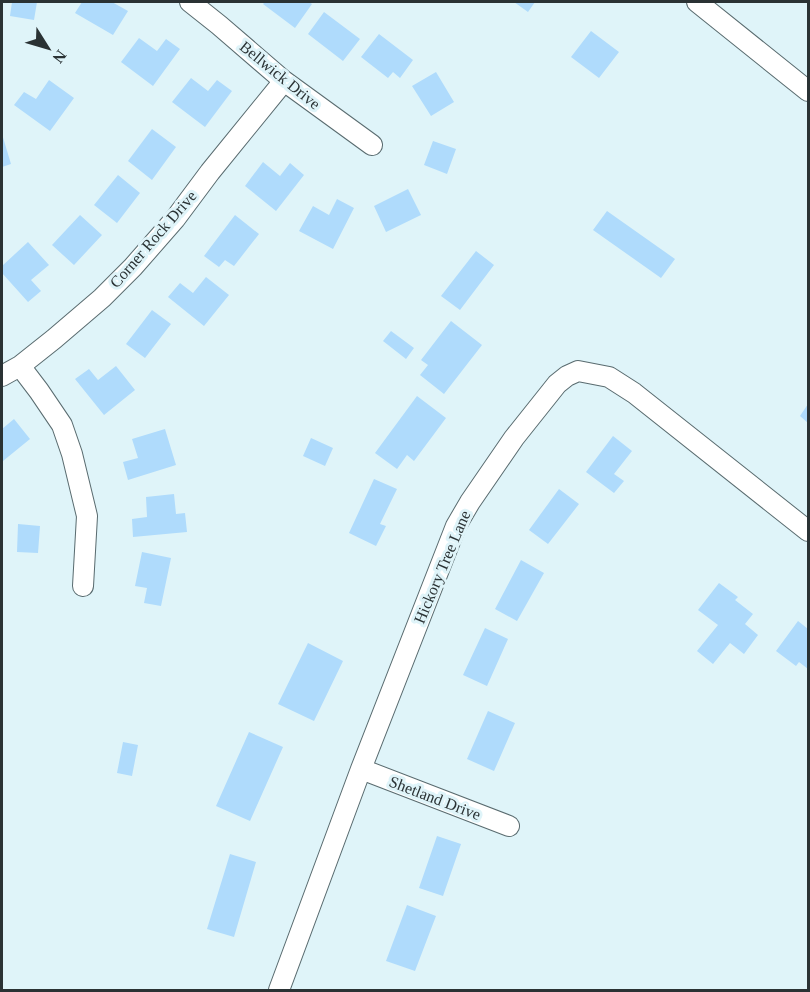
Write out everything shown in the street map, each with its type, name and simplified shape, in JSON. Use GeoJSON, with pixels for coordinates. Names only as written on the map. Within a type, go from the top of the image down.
{"type":"FeatureCollection","features":[{"type":"Feature","properties":{"kind":"street","name":"Bellwick Drive"},"geometry":{"type":"LineString","coordinates":[[190,2],[284,81],[372,145]]}},
{"type":"Feature","properties":{"kind":"street"},"geometry":{"type":"LineString","coordinates":[[697,2],[808,90]]}},
{"type":"Feature","properties":{"kind":"street","name":"Corner Rock Drive"},"geometry":{"type":"LineString","coordinates":[[2,376],[20,366],[102,298],[133,267],[175,219],[284,81]]}},
{"type":"Feature","properties":{"kind":"street"},"geometry":{"type":"LineString","coordinates":[[20,366],[62,425],[72,454],[87,516],[83,586]]}},
{"type":"Feature","properties":{"kind":"street","name":"Hickory Tree Lane"},"geometry":{"type":"LineString","coordinates":[[279,990],[361,769],[456,526],[514,438],[557,384],[578,371],[609,377],[634,393],[808,531]]}},
{"type":"Feature","properties":{"kind":"street","name":"Shetland Drive"},"geometry":{"type":"LineString","coordinates":[[361,769],[509,826]]}},
{"type":"Feature","properties":{"kind":"building"},"geometry":{"type":"Polygon","coordinates":[[[12,2],[37,2],[34,20],[10,16],[12,2]]]}},
{"type":"Feature","properties":{"kind":"building"},"geometry":{"type":"Polygon","coordinates":[[[82,2],[112,2],[128,11],[113,35],[75,13],[82,2]]]}},
{"type":"Feature","properties":{"kind":"building"},"geometry":{"type":"Polygon","coordinates":[[[265,2],[309,2],[312,4],[295,28],[263,4],[265,2]]]}},
{"type":"Feature","properties":{"kind":"building"},"geometry":{"type":"Polygon","coordinates":[[[514,2],[535,2],[528,12],[514,2]]]}},
{"type":"Feature","properties":{"kind":"building"},"geometry":{"type":"Polygon","coordinates":[[[324,12],[360,39],[343,61],[308,34],[324,12]]]}},
{"type":"Feature","properties":{"kind":"building"},"geometry":{"type":"Polygon","coordinates":[[[591,31],[619,52],[599,78],[571,57],[591,31]]]}},
{"type":"Feature","properties":{"kind":"building"},"geometry":{"type":"Polygon","coordinates":[[[379,34],[413,60],[400,78],[393,72],[388,78],[361,57],[379,34]]]}},
{"type":"Feature","properties":{"kind":"building"},"geometry":{"type":"Polygon","coordinates":[[[139,38],[157,51],[166,39],[180,49],[153,86],[121,62],[139,38]]]}},
{"type":"Feature","properties":{"kind":"building"},"geometry":{"type":"Polygon","coordinates":[[[436,72],[454,102],[431,116],[412,86],[436,72]]]}},
{"type":"Feature","properties":{"kind":"building"},"geometry":{"type":"Polygon","coordinates":[[[191,78],[208,91],[217,80],[232,91],[205,127],[172,102],[191,78]]]}},
{"type":"Feature","properties":{"kind":"building"},"geometry":{"type":"Polygon","coordinates":[[[49,80],[74,98],[50,131],[14,105],[24,92],[36,99],[49,80]]]}},
{"type":"Feature","properties":{"kind":"building"},"geometry":{"type":"Polygon","coordinates":[[[152,129],[176,147],[152,180],[128,161],[152,129]]]}},
{"type":"Feature","properties":{"kind":"building"},"geometry":{"type":"Polygon","coordinates":[[[2,134],[11,164],[2,167],[2,134]]]}},
{"type":"Feature","properties":{"kind":"building"},"geometry":{"type":"Polygon","coordinates":[[[433,141],[456,149],[447,174],[424,165],[433,141]]]}},
{"type":"Feature","properties":{"kind":"building"},"geometry":{"type":"Polygon","coordinates":[[[263,162],[280,176],[290,163],[304,175],[276,211],[245,186],[263,162]]]}},
{"type":"Feature","properties":{"kind":"building"},"geometry":{"type":"Polygon","coordinates":[[[118,175],[140,193],[117,223],[94,205],[118,175]]]}},
{"type":"Feature","properties":{"kind":"building"},"geometry":{"type":"Polygon","coordinates":[[[408,189],[421,215],[386,232],[374,206],[408,189]]]}},
{"type":"Feature","properties":{"kind":"building"},"geometry":{"type":"Polygon","coordinates":[[[337,199],[354,208],[333,249],[299,231],[313,206],[329,215],[337,199]]]}},
{"type":"Feature","properties":{"kind":"building"},"geometry":{"type":"Polygon","coordinates":[[[607,211],[675,259],[661,278],[593,230],[607,211]]]}},
{"type":"Feature","properties":{"kind":"building"},"geometry":{"type":"Polygon","coordinates":[[[80,215],[102,235],[74,265],[52,245],[80,215]]]}},
{"type":"Feature","properties":{"kind":"building"},"geometry":{"type":"Polygon","coordinates":[[[235,215],[259,234],[234,266],[225,260],[219,267],[204,256],[235,215]]]}},
{"type":"Feature","properties":{"kind":"building"},"geometry":{"type":"Polygon","coordinates":[[[28,242],[49,265],[31,280],[41,291],[28,302],[2,273],[2,266],[28,242]]]}},
{"type":"Feature","properties":{"kind":"building"},"geometry":{"type":"Polygon","coordinates":[[[476,251],[494,265],[460,310],[441,296],[476,251]]]}},
{"type":"Feature","properties":{"kind":"building"},"geometry":{"type":"Polygon","coordinates":[[[206,277],[229,295],[204,326],[168,297],[180,283],[193,293],[206,277]]]}},
{"type":"Feature","properties":{"kind":"building"},"geometry":{"type":"Polygon","coordinates":[[[152,310],[171,324],[145,358],[126,344],[152,310]]]}},
{"type":"Feature","properties":{"kind":"building"},"geometry":{"type":"Polygon","coordinates":[[[451,321],[482,345],[444,394],[420,375],[428,365],[421,360],[451,321]]]}},
{"type":"Feature","properties":{"kind":"building"},"geometry":{"type":"Polygon","coordinates":[[[391,331],[414,348],[406,359],[383,341],[391,331]]]}},
{"type":"Feature","properties":{"kind":"building"},"geometry":{"type":"Polygon","coordinates":[[[116,366],[135,390],[104,415],[75,379],[89,369],[98,380],[116,366]]]}},
{"type":"Feature","properties":{"kind":"building"},"geometry":{"type":"Polygon","coordinates":[[[417,396],[446,418],[414,461],[407,455],[397,469],[375,453],[417,396]]]}},
{"type":"Feature","properties":{"kind":"building"},"geometry":{"type":"Polygon","coordinates":[[[808,404],[808,423],[800,416],[808,404]]]}},
{"type":"Feature","properties":{"kind":"building"},"geometry":{"type":"Polygon","coordinates":[[[14,419],[30,439],[3,461],[2,429],[14,419]]]}},
{"type":"Feature","properties":{"kind":"building"},"geometry":{"type":"Polygon","coordinates":[[[165,429],[176,465],[128,480],[123,462],[138,458],[132,439],[165,429]]]}},
{"type":"Feature","properties":{"kind":"building"},"geometry":{"type":"Polygon","coordinates":[[[613,436],[632,451],[614,474],[624,481],[614,493],[586,472],[613,436]]]}},
{"type":"Feature","properties":{"kind":"building"},"geometry":{"type":"Polygon","coordinates":[[[311,438],[333,448],[325,466],[303,456],[311,438]]]}},
{"type":"Feature","properties":{"kind":"building"},"geometry":{"type":"Polygon","coordinates":[[[374,479],[397,489],[380,524],[386,526],[376,546],[349,533],[374,479]]]}},
{"type":"Feature","properties":{"kind":"building"},"geometry":{"type":"Polygon","coordinates":[[[559,489],[579,504],[548,544],[529,530],[559,489]]]}},
{"type":"Feature","properties":{"kind":"building"},"geometry":{"type":"Polygon","coordinates":[[[174,494],[176,514],[185,513],[187,532],[133,537],[132,519],[147,517],[146,497],[174,494]]]}},
{"type":"Feature","properties":{"kind":"building"},"geometry":{"type":"Polygon","coordinates":[[[18,524],[40,526],[38,553],[17,552],[18,524]]]}},
{"type":"Feature","properties":{"kind":"building"},"geometry":{"type":"Polygon","coordinates":[[[142,552],[171,558],[161,606],[144,603],[147,588],[135,586],[142,552]]]}},
{"type":"Feature","properties":{"kind":"building"},"geometry":{"type":"Polygon","coordinates":[[[521,560],[544,573],[517,621],[495,609],[521,560]]]}},
{"type":"Feature","properties":{"kind":"building"},"geometry":{"type":"Polygon","coordinates":[[[719,583],[738,597],[735,600],[753,614],[745,624],[758,635],[744,654],[730,643],[713,664],[697,651],[718,625],[698,610],[719,583]]]}},
{"type":"Feature","properties":{"kind":"building"},"geometry":{"type":"Polygon","coordinates":[[[798,621],[808,629],[808,669],[799,662],[796,666],[776,651],[798,621]]]}},
{"type":"Feature","properties":{"kind":"building"},"geometry":{"type":"Polygon","coordinates":[[[485,628],[508,639],[487,686],[463,675],[485,628]]]}},
{"type":"Feature","properties":{"kind":"building"},"geometry":{"type":"Polygon","coordinates":[[[308,643],[343,661],[314,721],[278,704],[308,643]]]}},
{"type":"Feature","properties":{"kind":"building"},"geometry":{"type":"Polygon","coordinates":[[[488,711],[515,723],[494,771],[467,759],[488,711]]]}},
{"type":"Feature","properties":{"kind":"building"},"geometry":{"type":"Polygon","coordinates":[[[249,732],[283,747],[250,821],[216,806],[249,732]]]}},
{"type":"Feature","properties":{"kind":"building"},"geometry":{"type":"Polygon","coordinates":[[[123,742],[138,745],[132,776],[117,773],[123,742]]]}},
{"type":"Feature","properties":{"kind":"building"},"geometry":{"type":"Polygon","coordinates":[[[437,836],[461,844],[443,896],[419,888],[437,836]]]}},
{"type":"Feature","properties":{"kind":"building"},"geometry":{"type":"Polygon","coordinates":[[[230,854],[256,862],[234,937],[207,929],[230,854]]]}},
{"type":"Feature","properties":{"kind":"building"},"geometry":{"type":"Polygon","coordinates":[[[407,905],[436,916],[415,971],[386,961],[407,905]]]}}]}
